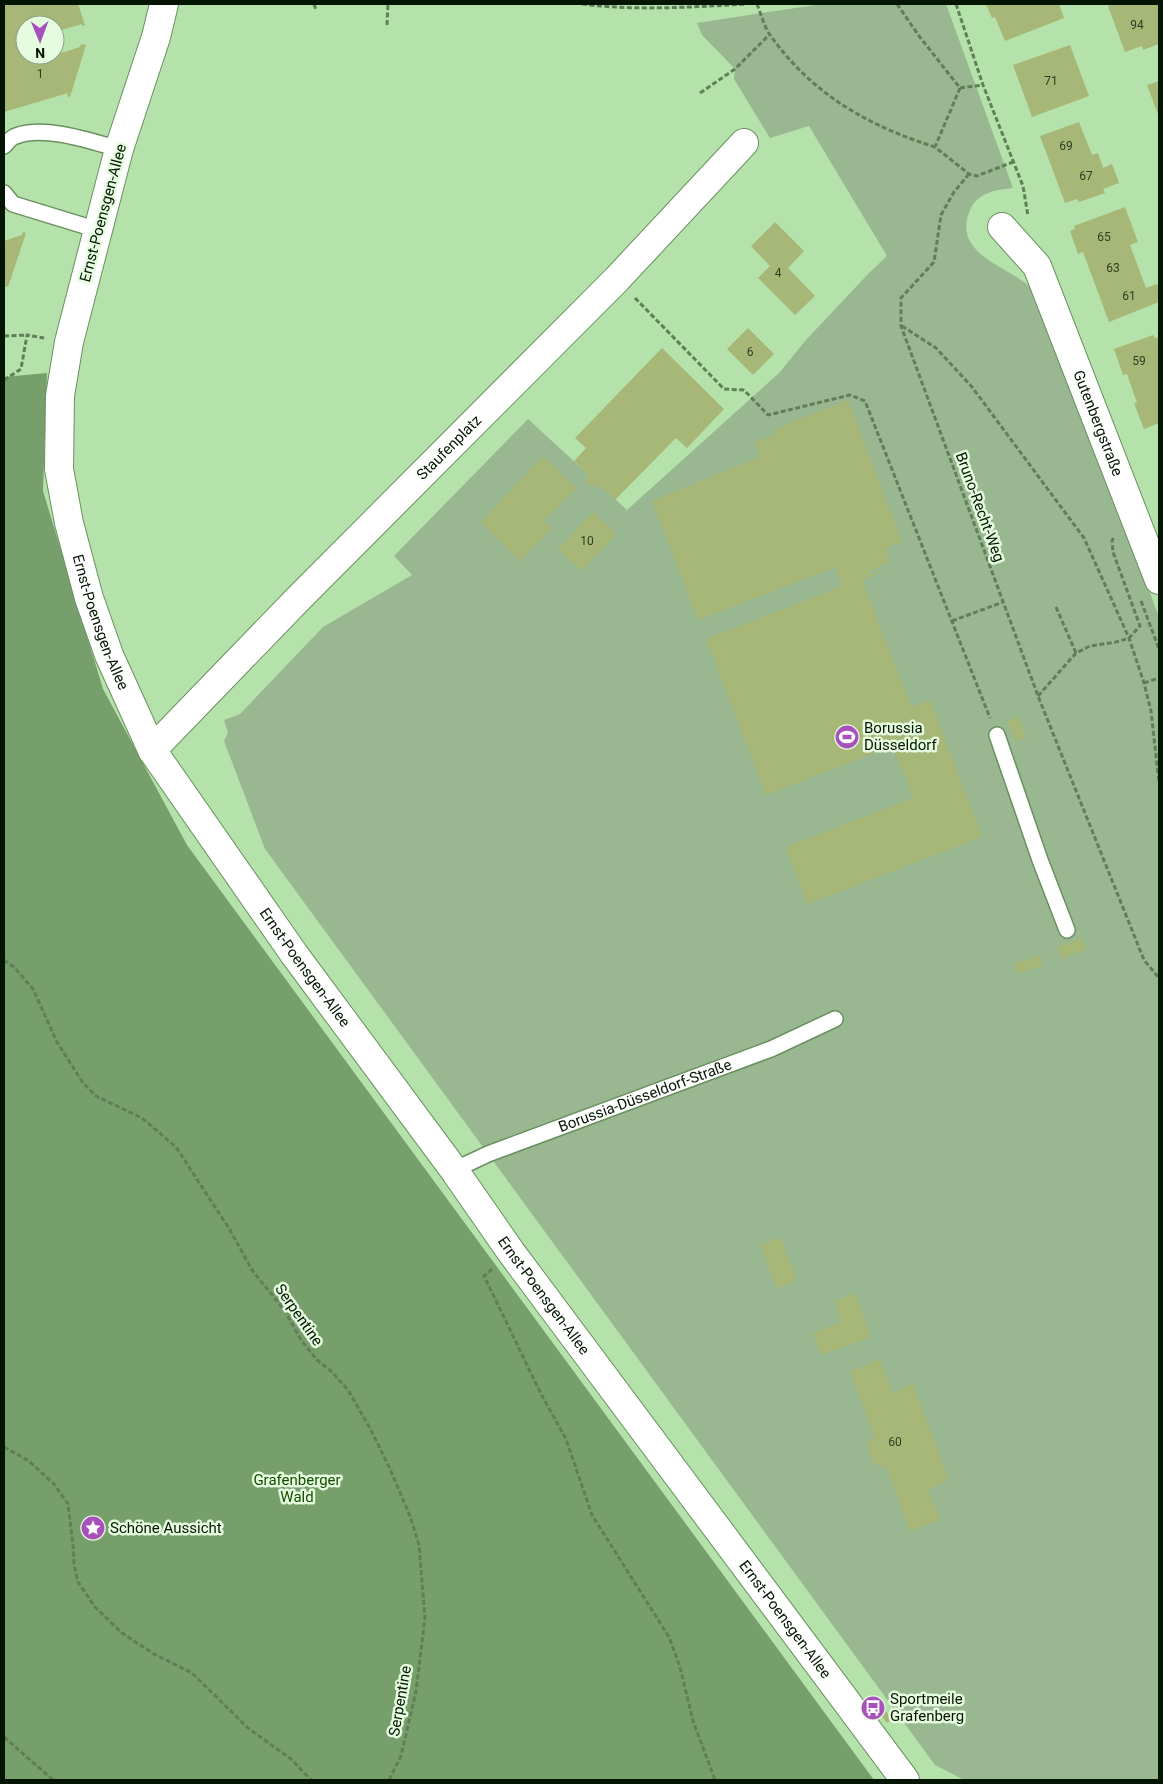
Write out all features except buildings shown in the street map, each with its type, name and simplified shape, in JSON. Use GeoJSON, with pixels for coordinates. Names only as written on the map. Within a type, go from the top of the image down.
{"type":"FeatureCollection","features":[{"type":"Feature","properties":{"kind":"street","name":"Ernst-Poensgen-Allee"},"geometry":{"type":"LineString","coordinates":[[164,4],[156,37],[119,149],[69,342],[60,396],[59,469],[69,523],[88,598],[106,647],[152,750],[294,954],[454,1170],[511,1252],[905,1780]]}},
{"type":"Feature","properties":{"kind":"street","name":"Ernst-Poensgen-Allee"},"geometry":{"type":"LineString","coordinates":[[156,37],[173,4]]}},
{"type":"Feature","properties":{"kind":"street","name":"Staufenplatz"},"geometry":{"type":"LineString","coordinates":[[152,750],[304,593],[617,279],[744,143]]}},
{"type":"Feature","properties":{"kind":"street","name":"Gutenbergstraße"},"geometry":{"type":"LineString","coordinates":[[1002,227],[1037,266],[1159,580]]}},
{"type":"Feature","properties":{"kind":"lane"},"geometry":{"type":"LineString","coordinates":[[4,146],[14,136],[44,132],[119,149]]}},
{"type":"Feature","properties":{"kind":"lane"},"geometry":{"type":"LineString","coordinates":[[4,193],[13,204],[98,230]]}},
{"type":"Feature","properties":{"kind":"lane"},"geometry":{"type":"LineString","coordinates":[[997,735],[1040,860],[1067,930]]}},
{"type":"Feature","properties":{"kind":"lane","name":"Borussia-Düsseldorf-Straße"},"geometry":{"type":"LineString","coordinates":[[454,1170],[488,1154],[771,1050],[834,1020]]}},
{"type":"Feature","properties":{"kind":"path"},"geometry":{"type":"LineString","coordinates":[[314,4],[316,10]]}},
{"type":"Feature","properties":{"kind":"path"},"geometry":{"type":"LineString","coordinates":[[387,25],[388,4]]}},
{"type":"Feature","properties":{"kind":"path"},"geometry":{"type":"LineString","coordinates":[[582,4],[608,7],[654,8],[747,4]]}},
{"type":"Feature","properties":{"kind":"path"},"geometry":{"type":"LineString","coordinates":[[757,4],[770,34],[809,81],[832,99],[885,128],[911,140],[935,147],[968,174],[977,176],[1013,162]]}},
{"type":"Feature","properties":{"kind":"path"},"geometry":{"type":"LineString","coordinates":[[897,4],[919,36],[960,88]]}},
{"type":"Feature","properties":{"kind":"path"},"geometry":{"type":"LineString","coordinates":[[956,4],[1023,186],[1029,222]]}},
{"type":"Feature","properties":{"kind":"path"},"geometry":{"type":"LineString","coordinates":[[700,93],[735,69],[770,34]]}},
{"type":"Feature","properties":{"kind":"path"},"geometry":{"type":"LineString","coordinates":[[960,88],[984,84]]}},
{"type":"Feature","properties":{"kind":"path"},"geometry":{"type":"LineString","coordinates":[[935,147],[960,88]]}},
{"type":"Feature","properties":{"kind":"path","name":"Bruno-Recht-Weg"},"geometry":{"type":"LineString","coordinates":[[968,174],[954,192],[941,216],[934,262],[902,298],[901,326],[1038,696],[1144,960],[1159,978]]}},
{"type":"Feature","properties":{"kind":"path"},"geometry":{"type":"LineString","coordinates":[[617,279],[724,389],[744,390],[768,415],[850,395],[865,401],[997,735]]}},
{"type":"Feature","properties":{"kind":"path"},"geometry":{"type":"LineString","coordinates":[[901,326],[936,348],[972,387],[1084,538],[1129,638],[1144,684],[1150,711],[1159,782]]}},
{"type":"Feature","properties":{"kind":"path"},"geometry":{"type":"LineString","coordinates":[[4,336],[27,335],[69,342]]}},
{"type":"Feature","properties":{"kind":"path"},"geometry":{"type":"LineString","coordinates":[[4,380],[21,369],[27,335]]}},
{"type":"Feature","properties":{"kind":"path"},"geometry":{"type":"LineString","coordinates":[[1038,696],[1076,653],[1090,646],[1129,638],[1140,626],[1113,552],[1112,540],[1140,528]]}},
{"type":"Feature","properties":{"kind":"path"},"geometry":{"type":"LineString","coordinates":[[952,621],[1003,602]]}},
{"type":"Feature","properties":{"kind":"path"},"geometry":{"type":"LineString","coordinates":[[1056,606],[1076,653]]}},
{"type":"Feature","properties":{"kind":"path"},"geometry":{"type":"LineString","coordinates":[[1144,684],[1159,678]]}},
{"type":"Feature","properties":{"kind":"path","name":"Serpentine"},"geometry":{"type":"LineString","coordinates":[[4,960],[14,966],[33,989],[56,1042],[83,1083],[96,1096],[142,1118],[176,1147],[230,1230],[252,1270],[285,1311],[302,1340],[317,1360],[331,1370],[348,1390],[372,1430],[383,1453],[410,1516],[419,1545],[424,1618],[416,1691],[401,1756],[389,1780]]}},
{"type":"Feature","properties":{"kind":"path"},"geometry":{"type":"LineString","coordinates":[[511,1252],[484,1276],[541,1394],[566,1439],[592,1515],[669,1637],[680,1667],[692,1721],[715,1780]]}},
{"type":"Feature","properties":{"kind":"path"},"geometry":{"type":"LineString","coordinates":[[4,1447],[35,1466],[54,1484],[68,1504],[74,1564],[78,1582],[95,1607],[122,1633],[154,1654],[192,1672],[248,1728],[291,1759],[311,1780]]}},
{"type":"Feature","properties":{"kind":"path"},"geometry":{"type":"LineString","coordinates":[[4,1737],[53,1780]]}},
{"type":"Feature","properties":{"kind":"green space"},"geometry":{"type":"Polygon","coordinates":[[[822,4],[946,4],[1013,188],[988,193],[973,204],[966,224],[968,236],[973,246],[981,254],[1024,282],[1042,302],[1159,617],[1159,1780],[964,1780],[935,1765],[265,849],[224,741],[228,733],[224,720],[240,714],[323,627],[412,575],[394,556],[528,419],[627,510],[780,372],[805,341],[887,256],[809,126],[770,138],[734,79],[735,69],[702,35],[697,23],[822,4]]]}},
{"type":"Feature","properties":{"kind":"green space","name":"Grafenberger Wald"},"geometry":{"type":"Polygon","coordinates":[[[47,373],[43,491],[103,689],[187,845],[874,1780],[4,1780],[4,377],[47,373]]]}},
{"type":"Feature","properties":{"kind":"place","name":"Borussia Düsseldorf"},"geometry":{"type":"Point","coordinates":[847,737]}},
{"type":"Feature","properties":{"kind":"place","name":"Schöne Aussicht"},"geometry":{"type":"Point","coordinates":[93,1528]}},
{"type":"Feature","properties":{"kind":"place","name":"Sportmeile Grafenberg"},"geometry":{"type":"Point","coordinates":[873,1708]}}]}
